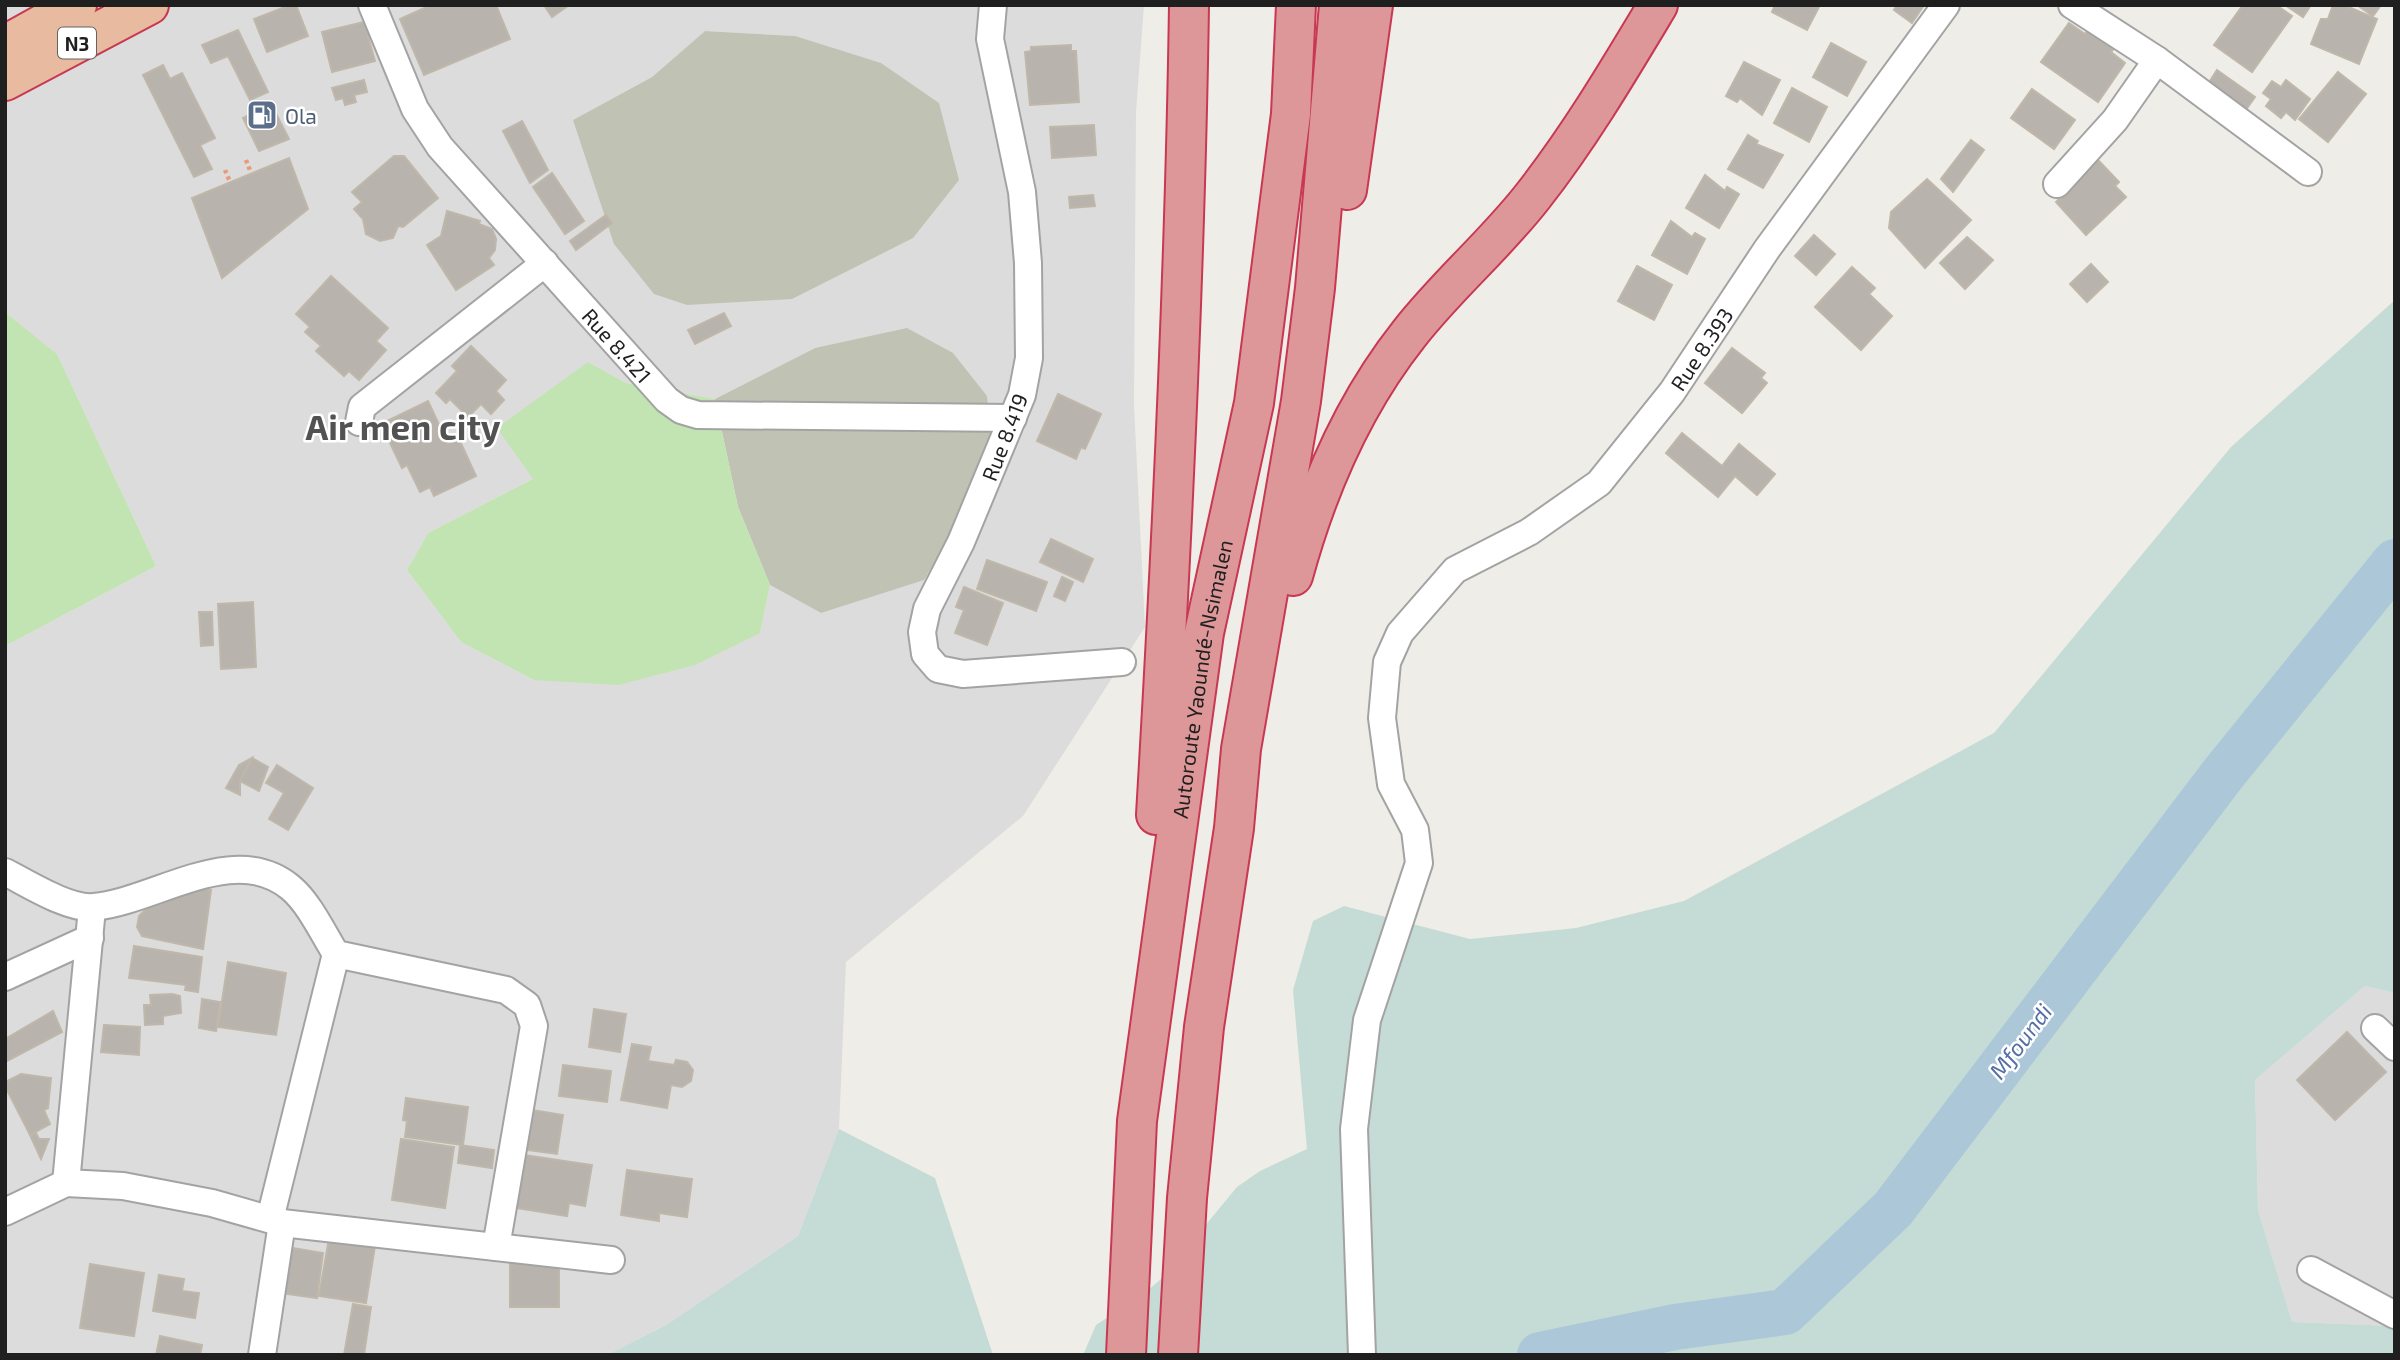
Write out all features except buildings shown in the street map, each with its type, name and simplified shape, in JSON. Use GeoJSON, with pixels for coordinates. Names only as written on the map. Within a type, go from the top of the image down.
{"type":"FeatureCollection","features":[{"type":"Feature","properties":{"kind":"highway","name":"N3"},"geometry":{"type":"LineString","coordinates":[[5,45],[77,5]]}},
{"type":"Feature","properties":{"kind":"highway","name":"N3"},"geometry":{"type":"LineString","coordinates":[[5,81],[149,5]]}},
{"type":"Feature","properties":{"kind":"highway"},"geometry":{"type":"LineString","coordinates":[[1137,1121],[1169,600],[1187,159],[1189,5]]}},
{"type":"Feature","properties":{"kind":"highway","name":"Autoroute Yaoundé-Nsimalen"},"geometry":{"type":"LineString","coordinates":[[1126,1341],[1137,1121],[1204,633],[1254,403],[1291,114],[1296,5]]}},
{"type":"Feature","properties":{"kind":"highway"},"geometry":{"type":"LineString","coordinates":[[1178,1347],[1187,1198],[1201,1052],[1234,828],[1241,749],[1301,401],[1315,288],[1339,5]]}},
{"type":"Feature","properties":{"kind":"highway"},"geometry":{"type":"LineString","coordinates":[[1315,288],[1346,199],[1373,5]]}},
{"type":"Feature","properties":{"kind":"highway"},"geometry":{"type":"LineString","coordinates":[[1234,828],[1281,618],[1307,526],[1331,464],[1364,397],[1410,333],[1533,196],[1615,76],[1658,5]]}},
{"type":"Feature","properties":{"kind":"street","name":"Rue 8.421"},"geometry":{"type":"LineString","coordinates":[[372,5],[415,109],[440,147],[667,400],[681,410],[698,415],[1013,418]]}},
{"type":"Feature","properties":{"kind":"street","name":"Rue 8.419"},"geometry":{"type":"LineString","coordinates":[[993,5],[990,39],[1022,192],[1028,263],[1029,358],[1022,395],[1013,418],[961,542],[927,609],[922,632],[925,654],[938,669],[963,674],[1122,662]]}},
{"type":"Feature","properties":{"kind":"street","name":"Rue 8.393"},"geometry":{"type":"LineString","coordinates":[[1362,1350],[1356,1115],[1367,1020],[1419,863],[1415,830],[1391,784],[1382,718],[1387,662],[1400,633],[1455,570],[1529,532],[1599,483],[1672,392],[1775,238],[1946,5]]}},
{"type":"Feature","properties":{"kind":"street"},"geometry":{"type":"LineString","coordinates":[[2072,5],[2157,60],[2308,172]]}},
{"type":"Feature","properties":{"kind":"street"},"geometry":{"type":"LineString","coordinates":[[2057,184],[2115,120],[2157,60]]}},
{"type":"Feature","properties":{"kind":"street"},"geometry":{"type":"LineString","coordinates":[[359,422],[362,407],[545,263]]}},
{"type":"Feature","properties":{"kind":"street"},"geometry":{"type":"LineString","coordinates":[[5,872],[54,897],[92,908],[233,868],[258,870],[293,889],[336,954],[506,990],[527,1005],[534,1026],[496,1247]]}},
{"type":"Feature","properties":{"kind":"street"},"geometry":{"type":"LineString","coordinates":[[66,1183],[92,908]]}},
{"type":"Feature","properties":{"kind":"street"},"geometry":{"type":"LineString","coordinates":[[5,977],[90,938]]}},
{"type":"Feature","properties":{"kind":"street"},"geometry":{"type":"LineString","coordinates":[[262,1355],[276,1221],[336,954]]}},
{"type":"Feature","properties":{"kind":"street"},"geometry":{"type":"LineString","coordinates":[[2375,1028],[2395,1047]]}},
{"type":"Feature","properties":{"kind":"street"},"geometry":{"type":"LineString","coordinates":[[5,1212],[66,1183],[123,1186],[212,1203],[276,1221],[611,1260]]}},
{"type":"Feature","properties":{"kind":"street"},"geometry":{"type":"LineString","coordinates":[[2311,1270],[2395,1315]]}},
{"type":"Feature","properties":{"kind":"path"},"geometry":{"type":"LineString","coordinates":[[246,160],[251,173]]}},
{"type":"Feature","properties":{"kind":"path"},"geometry":{"type":"LineString","coordinates":[[225,170],[230,182]]}},
{"type":"Feature","properties":{"kind":"shaded area"},"geometry":{"type":"Polygon","coordinates":[[[5,5],[1144,5],[1136,112],[1134,406],[1145,627],[1023,816],[846,962],[839,1129],[798,1236],[666,1325],[607,1355],[5,1355],[5,646],[156,566],[57,354],[5,312],[5,5]],[[705,31],[652,77],[573,120],[795,36],[705,31]],[[815,348],[715,399],[626,383],[588,362],[533,479],[428,533],[407,570],[461,642],[534,680],[760,633],[770,585],[821,613],[815,348]]]}},
{"type":"Feature","properties":{"kind":"shaded area"},"geometry":{"type":"Polygon","coordinates":[[[705,31],[795,36],[881,63],[939,103],[959,180],[913,238],[792,299],[687,305],[654,294],[614,244],[573,120],[652,77],[705,31]]]}},
{"type":"Feature","properties":{"kind":"shaded area"},"geometry":{"type":"Polygon","coordinates":[[[2395,300],[2395,993],[2365,986],[2255,1080],[2258,1210],[2292,1322],[2395,1326],[2395,1355],[1083,1355],[1096,1325],[1141,1296],[1160,1280],[1237,1187],[1260,1171],[1307,1149],[1293,990],[1313,921],[1344,906],[1470,939],[1576,928],[1684,901],[1994,733],[2231,447],[2395,300]]]}},
{"type":"Feature","properties":{"kind":"shaded area"},"geometry":{"type":"Polygon","coordinates":[[[907,328],[953,353],[987,396],[991,440],[961,518],[924,580],[821,613],[770,585],[738,507],[715,399],[815,348],[907,328]]]}},
{"type":"Feature","properties":{"kind":"shaded area"},"geometry":{"type":"Polygon","coordinates":[[[2365,986],[2395,993],[2395,1326],[2292,1322],[2258,1210],[2255,1080],[2365,986]]]}},
{"type":"Feature","properties":{"kind":"shaded area"},"geometry":{"type":"Polygon","coordinates":[[[839,1129],[935,1178],[993,1355],[607,1355],[666,1325],[798,1236],[839,1129]]]}},
{"type":"Feature","properties":{"kind":"green space"},"geometry":{"type":"Polygon","coordinates":[[[5,312],[57,354],[156,566],[5,646],[5,312]]]}},
{"type":"Feature","properties":{"kind":"green space"},"geometry":{"type":"Polygon","coordinates":[[[588,362],[626,383],[715,399],[738,507],[770,585],[760,633],[695,665],[618,685],[534,680],[461,642],[407,570],[428,533],[533,479],[497,428],[588,362]]]}},
{"type":"Feature","properties":{"kind":"waterway","name":"Mfoundi"},"geometry":{"type":"LineString","coordinates":[[1540,1355],[1675,1327],[1785,1312],[1893,1209],[2223,774],[2395,562]]}},
{"type":"Feature","properties":{"kind":"place","name":"Ola"},"geometry":{"type":"Point","coordinates":[262,115]}},
{"type":"Feature","properties":{"kind":"district","name":"Air men city"},"geometry":{"type":"Point","coordinates":[403,426]}}]}
